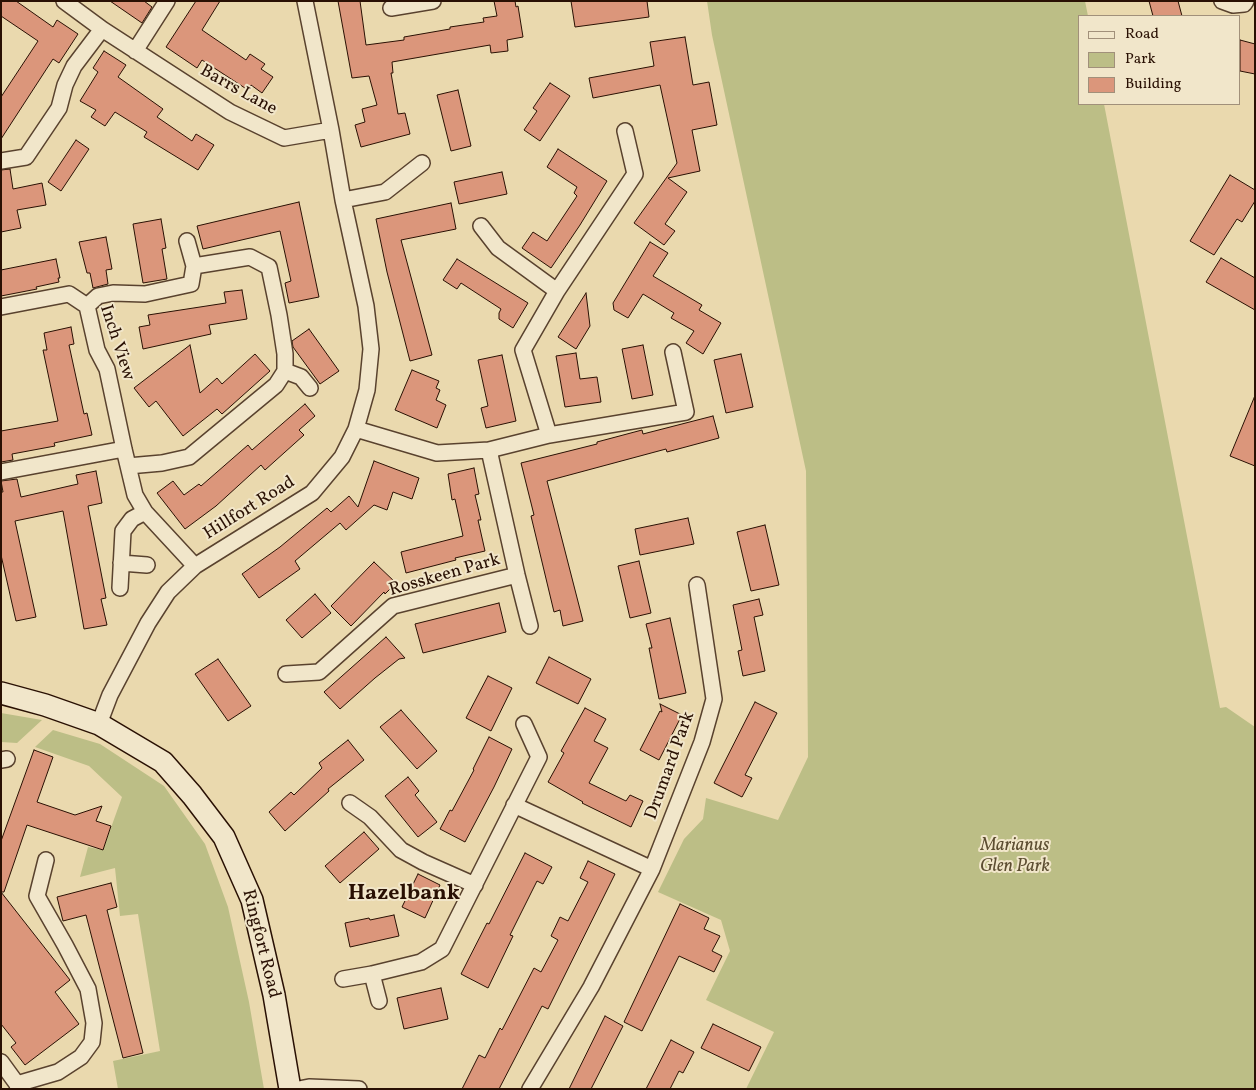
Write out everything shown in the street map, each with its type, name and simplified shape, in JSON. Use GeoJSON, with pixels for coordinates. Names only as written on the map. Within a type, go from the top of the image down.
{"type":"FeatureCollection","features":[{"type":"Feature","properties":{"kind":"street","name":"Barrs Lane"},"geometry":{"type":"LineString","coordinates":[[64,1],[102,29],[230,112],[284,138],[331,130]]}},
{"type":"Feature","properties":{"kind":"street"},"geometry":{"type":"LineString","coordinates":[[135,51],[167,1]]}},
{"type":"Feature","properties":{"kind":"street","name":"Hillfort Road"},"geometry":{"type":"LineString","coordinates":[[99,724],[110,695],[148,623],[168,592],[195,566],[312,493],[342,457],[356,429],[367,390],[371,349],[365,302],[343,200],[305,1]]}},
{"type":"Feature","properties":{"kind":"street"},"geometry":{"type":"LineString","coordinates":[[391,8],[433,1]]}},
{"type":"Feature","properties":{"kind":"street"},"geometry":{"type":"LineString","coordinates":[[1222,1],[1233,5],[1244,4],[1246,1]]}},
{"type":"Feature","properties":{"kind":"street"},"geometry":{"type":"LineString","coordinates":[[1,161],[26,157],[60,108],[64,85],[74,66],[102,29]]}},
{"type":"Feature","properties":{"kind":"street"},"geometry":{"type":"LineString","coordinates":[[548,436],[523,350],[556,292],[635,174],[625,131]]}},
{"type":"Feature","properties":{"kind":"street"},"geometry":{"type":"LineString","coordinates":[[343,200],[385,192],[422,162]]}},
{"type":"Feature","properties":{"kind":"street"},"geometry":{"type":"LineString","coordinates":[[481,226],[498,248],[556,292]]}},
{"type":"Feature","properties":{"kind":"street"},"geometry":{"type":"LineString","coordinates":[[87,306],[98,296],[113,293],[146,294],[191,284],[194,266],[187,241]]}},
{"type":"Feature","properties":{"kind":"street"},"geometry":{"type":"LineString","coordinates":[[128,466],[162,463],[189,456],[276,385],[285,371],[285,354],[279,315],[269,267],[250,257],[194,266]]}},
{"type":"Feature","properties":{"kind":"street","name":"Inch View"},"geometry":{"type":"LineString","coordinates":[[1,307],[69,294],[87,306],[97,350],[108,369],[135,495],[145,512],[195,566]]}},
{"type":"Feature","properties":{"kind":"street"},"geometry":{"type":"LineString","coordinates":[[356,429],[437,453],[489,450],[548,436],[686,412],[673,352]]}},
{"type":"Feature","properties":{"kind":"street"},"geometry":{"type":"LineString","coordinates":[[285,371],[301,377],[310,388]]}},
{"type":"Feature","properties":{"kind":"street"},"geometry":{"type":"LineString","coordinates":[[1,472],[124,449]]}},
{"type":"Feature","properties":{"kind":"street","name":"Rosskeen Park"},"geometry":{"type":"LineString","coordinates":[[489,450],[516,575],[530,626]]}},
{"type":"Feature","properties":{"kind":"street"},"geometry":{"type":"LineString","coordinates":[[120,588],[123,531],[132,519],[145,512]]}},
{"type":"Feature","properties":{"kind":"street"},"geometry":{"type":"LineString","coordinates":[[121,563],[147,565]]}},
{"type":"Feature","properties":{"kind":"street","name":"Rosskeen Park"},"geometry":{"type":"LineString","coordinates":[[286,674],[319,672],[393,606],[516,575]]}},
{"type":"Feature","properties":{"kind":"street","name":"Drumard Park"},"geometry":{"type":"LineString","coordinates":[[530,1089],[591,987],[652,870],[702,742],[714,699],[697,585]]}},
{"type":"Feature","properties":{"kind":"street","name":"Ringfort Road"},"geometry":{"type":"LineString","coordinates":[[1,693],[46,705],[99,724],[163,762],[192,795],[224,837],[252,900],[274,994],[290,1089]]}},
{"type":"Feature","properties":{"kind":"street"},"geometry":{"type":"LineString","coordinates":[[343,979],[421,962],[442,949],[539,757],[524,724]]}},
{"type":"Feature","properties":{"kind":"street"},"geometry":{"type":"LineString","coordinates":[[350,803],[370,817],[401,850],[475,885]]}},
{"type":"Feature","properties":{"kind":"street"},"geometry":{"type":"LineString","coordinates":[[514,805],[652,870]]}},
{"type":"Feature","properties":{"kind":"street"},"geometry":{"type":"LineString","coordinates":[[1,1062],[18,1087],[58,1072],[81,1057],[92,1042],[94,1023],[88,989],[37,896],[46,860]]}},
{"type":"Feature","properties":{"kind":"street"},"geometry":{"type":"LineString","coordinates":[[372,974],[379,1001]]}},
{"type":"Feature","properties":{"kind":"street"},"geometry":{"type":"LineString","coordinates":[[299,1089],[310,1087],[359,1089]]}},
{"type":"Feature","properties":{"kind":"green space","name":"Marianus Glen Park"},"geometry":{"type":"Polygon","coordinates":[[[707,1],[1085,1],[1088,15],[1078,15],[1078,105],[1104,105],[1220,708],[1226,707],[1255,727],[1255,1089],[746,1089],[774,1032],[706,1000],[730,951],[721,920],[658,892],[684,839],[703,819],[706,798],[778,820],[808,757],[806,471],[712,35],[707,1]]]}},
{"type":"Feature","properties":{"kind":"green space"},"geometry":{"type":"Polygon","coordinates":[[[1,713],[42,720],[17,743],[1,742],[1,713]]]}},
{"type":"Feature","properties":{"kind":"green space"},"geometry":{"type":"Polygon","coordinates":[[[53,730],[100,744],[164,786],[205,844],[228,907],[249,1002],[264,1089],[118,1089],[113,1061],[160,1051],[138,914],[120,916],[115,868],[80,877],[88,847],[103,850],[122,797],[89,766],[35,747],[53,730]]]}},
{"type":"Feature","properties":{"kind":"building"},"geometry":{"type":"Polygon","coordinates":[[[1,1],[16,1],[53,27],[57,20],[78,34],[59,63],[53,59],[1,139],[1,97],[38,41],[1,16],[1,1]]]}},
{"type":"Feature","properties":{"kind":"building"},"geometry":{"type":"Polygon","coordinates":[[[110,1],[144,1],[152,7],[142,23],[110,1]]]}},
{"type":"Feature","properties":{"kind":"building"},"geometry":{"type":"Polygon","coordinates":[[[196,1],[220,1],[202,30],[246,60],[250,54],[265,64],[261,69],[273,77],[262,93],[251,85],[248,90],[202,60],[197,68],[166,47],[196,1]]]}},
{"type":"Feature","properties":{"kind":"building"},"geometry":{"type":"Polygon","coordinates":[[[338,1],[360,1],[366,45],[404,40],[404,37],[484,22],[483,18],[497,16],[494,1],[515,1],[516,7],[518,6],[523,37],[507,40],[508,51],[491,53],[490,45],[392,62],[393,73],[391,73],[398,114],[405,113],[410,134],[361,147],[355,125],[365,122],[362,109],[377,105],[369,76],[352,78],[338,1]]]}},
{"type":"Feature","properties":{"kind":"building"},"geometry":{"type":"Polygon","coordinates":[[[571,1],[647,1],[649,17],[575,27],[571,1]]]}},
{"type":"Feature","properties":{"kind":"building"},"geometry":{"type":"Polygon","coordinates":[[[1149,1],[1178,1],[1182,15],[1153,15],[1149,1]]]}},
{"type":"Feature","properties":{"kind":"building"},"geometry":{"type":"Polygon","coordinates":[[[685,37],[693,85],[709,82],[717,125],[692,130],[700,171],[668,178],[687,192],[665,224],[675,231],[664,245],[634,223],[677,163],[660,85],[593,98],[589,78],[654,66],[650,42],[685,37]]]}},
{"type":"Feature","properties":{"kind":"building"},"geometry":{"type":"Polygon","coordinates":[[[1241,40],[1255,44],[1255,74],[1241,71],[1241,40]]]}},
{"type":"Feature","properties":{"kind":"building"},"geometry":{"type":"Polygon","coordinates":[[[104,51],[126,65],[118,77],[163,109],[157,117],[192,141],[196,134],[214,145],[198,170],[144,137],[147,132],[115,112],[105,126],[91,117],[96,110],[80,101],[98,72],[93,68],[104,51]]]}},
{"type":"Feature","properties":{"kind":"building"},"geometry":{"type":"Polygon","coordinates":[[[550,83],[570,96],[540,141],[524,130],[537,111],[533,108],[550,83]]]}},
{"type":"Feature","properties":{"kind":"building"},"geometry":{"type":"Polygon","coordinates":[[[458,90],[471,146],[451,151],[437,95],[458,90]]]}},
{"type":"Feature","properties":{"kind":"building"},"geometry":{"type":"Polygon","coordinates":[[[76,140],[89,149],[61,191],[48,182],[76,140]]]}},
{"type":"Feature","properties":{"kind":"building"},"geometry":{"type":"Polygon","coordinates":[[[558,149],[607,181],[551,268],[522,248],[533,232],[547,241],[577,196],[574,193],[577,187],[547,167],[558,149]]]}},
{"type":"Feature","properties":{"kind":"building"},"geometry":{"type":"Polygon","coordinates":[[[10,169],[13,189],[42,183],[46,205],[17,210],[21,228],[1,232],[1,170],[10,169]]]}},
{"type":"Feature","properties":{"kind":"building"},"geometry":{"type":"Polygon","coordinates":[[[502,172],[507,194],[459,204],[454,182],[502,172]]]}},
{"type":"Feature","properties":{"kind":"building"},"geometry":{"type":"Polygon","coordinates":[[[1230,175],[1255,190],[1255,201],[1242,222],[1237,219],[1214,255],[1190,241],[1230,175]]]}},
{"type":"Feature","properties":{"kind":"building"},"geometry":{"type":"Polygon","coordinates":[[[299,202],[319,297],[289,303],[285,283],[291,281],[280,231],[203,249],[197,226],[299,202]]]}},
{"type":"Feature","properties":{"kind":"building"},"geometry":{"type":"Polygon","coordinates":[[[451,203],[456,229],[401,240],[432,355],[410,361],[387,272],[376,219],[451,203]]]}},
{"type":"Feature","properties":{"kind":"building"},"geometry":{"type":"Polygon","coordinates":[[[161,219],[166,248],[162,249],[167,279],[143,283],[133,224],[161,219]]]}},
{"type":"Feature","properties":{"kind":"building"},"geometry":{"type":"Polygon","coordinates":[[[106,237],[112,269],[106,270],[108,284],[93,288],[79,242],[106,237]]]}},
{"type":"Feature","properties":{"kind":"building"},"geometry":{"type":"Polygon","coordinates":[[[650,242],[668,253],[653,276],[702,305],[699,310],[721,323],[703,354],[686,343],[694,331],[671,318],[674,313],[643,294],[628,318],[614,310],[613,303],[650,242]]]}},
{"type":"Feature","properties":{"kind":"building"},"geometry":{"type":"Polygon","coordinates":[[[1221,258],[1255,278],[1255,310],[1206,282],[1221,258]]]}},
{"type":"Feature","properties":{"kind":"building"},"geometry":{"type":"Polygon","coordinates":[[[56,259],[60,278],[58,278],[59,282],[36,287],[37,289],[1,296],[1,270],[56,259]]]}},
{"type":"Feature","properties":{"kind":"building"},"geometry":{"type":"Polygon","coordinates":[[[457,259],[528,303],[513,328],[499,319],[501,309],[461,283],[457,289],[443,280],[457,259]]]}},
{"type":"Feature","properties":{"kind":"building"},"geometry":{"type":"Polygon","coordinates":[[[242,290],[247,319],[209,325],[211,334],[143,349],[139,327],[150,325],[148,315],[226,303],[224,292],[242,290]]]}},
{"type":"Feature","properties":{"kind":"building"},"geometry":{"type":"Polygon","coordinates":[[[586,293],[590,326],[576,349],[558,337],[586,293]]]}},
{"type":"Feature","properties":{"kind":"building"},"geometry":{"type":"Polygon","coordinates":[[[71,327],[74,344],[69,345],[84,414],[87,413],[92,435],[54,443],[55,446],[12,454],[13,460],[1,462],[1,431],[58,421],[43,350],[47,350],[44,333],[71,327]]]}},
{"type":"Feature","properties":{"kind":"building"},"geometry":{"type":"Polygon","coordinates":[[[309,329],[339,371],[320,384],[293,347],[292,341],[309,329]]]}},
{"type":"Feature","properties":{"kind":"building"},"geometry":{"type":"Polygon","coordinates":[[[190,345],[200,393],[217,378],[222,384],[255,354],[270,371],[222,414],[217,409],[183,436],[156,401],[149,407],[134,388],[190,345]]]}},
{"type":"Feature","properties":{"kind":"building"},"geometry":{"type":"Polygon","coordinates":[[[643,345],[653,395],[632,399],[622,349],[643,345]]]}},
{"type":"Feature","properties":{"kind":"building"},"geometry":{"type":"Polygon","coordinates":[[[576,353],[580,379],[597,377],[601,402],[565,407],[556,356],[576,353]]]}},
{"type":"Feature","properties":{"kind":"building"},"geometry":{"type":"Polygon","coordinates":[[[741,354],[753,407],[726,413],[714,360],[741,354]]]}},
{"type":"Feature","properties":{"kind":"building"},"geometry":{"type":"Polygon","coordinates":[[[502,355],[516,421],[486,428],[481,408],[488,406],[478,360],[502,355]]]}},
{"type":"Feature","properties":{"kind":"building"},"geometry":{"type":"Polygon","coordinates":[[[412,370],[439,381],[436,388],[440,390],[436,400],[446,405],[437,428],[395,410],[412,370]]]}},
{"type":"Feature","properties":{"kind":"building"},"geometry":{"type":"Polygon","coordinates":[[[1255,399],[1255,466],[1230,456],[1255,399]]]}},
{"type":"Feature","properties":{"kind":"building"},"geometry":{"type":"Polygon","coordinates":[[[305,404],[315,416],[299,430],[304,435],[265,470],[261,465],[216,506],[185,529],[157,493],[173,481],[184,495],[199,484],[201,486],[248,445],[252,450],[305,404]]]}},
{"type":"Feature","properties":{"kind":"building"},"geometry":{"type":"Polygon","coordinates":[[[713,416],[719,438],[667,452],[666,449],[547,481],[583,621],[563,626],[560,610],[554,612],[531,516],[534,515],[521,463],[597,444],[597,442],[642,430],[643,434],[713,416]]]}},
{"type":"Feature","properties":{"kind":"building"},"geometry":{"type":"Polygon","coordinates":[[[374,461],[419,478],[412,499],[393,492],[387,510],[374,505],[346,530],[340,523],[295,561],[300,569],[259,598],[242,574],[280,547],[327,508],[331,512],[349,496],[358,507],[374,461]]]}},
{"type":"Feature","properties":{"kind":"building"},"geometry":{"type":"Polygon","coordinates":[[[474,468],[479,494],[475,495],[481,520],[478,520],[485,551],[406,573],[401,552],[463,536],[455,499],[452,500],[448,474],[474,468]]]}},
{"type":"Feature","properties":{"kind":"building"},"geometry":{"type":"Polygon","coordinates":[[[96,471],[102,503],[88,506],[106,598],[101,599],[107,625],[84,629],[63,511],[15,521],[36,617],[16,621],[1,555],[1,492],[3,492],[1,481],[17,479],[21,497],[78,484],[76,475],[96,471]]]}},
{"type":"Feature","properties":{"kind":"building"},"geometry":{"type":"Polygon","coordinates":[[[688,518],[694,544],[640,555],[635,529],[688,518]]]}},
{"type":"Feature","properties":{"kind":"building"},"geometry":{"type":"Polygon","coordinates":[[[765,525],[779,585],[751,591],[737,532],[765,525]]]}},
{"type":"Feature","properties":{"kind":"building"},"geometry":{"type":"Polygon","coordinates":[[[639,561],[651,613],[630,618],[618,566],[639,561]]]}},
{"type":"Feature","properties":{"kind":"building"},"geometry":{"type":"Polygon","coordinates":[[[374,562],[396,583],[385,594],[384,592],[351,626],[331,606],[374,562]]]}},
{"type":"Feature","properties":{"kind":"building"},"geometry":{"type":"Polygon","coordinates":[[[315,594],[331,613],[302,638],[286,620],[315,594]]]}},
{"type":"Feature","properties":{"kind":"building"},"geometry":{"type":"Polygon","coordinates":[[[759,599],[763,615],[754,617],[765,671],[743,676],[738,651],[742,650],[733,605],[759,599]]]}},
{"type":"Feature","properties":{"kind":"building"},"geometry":{"type":"Polygon","coordinates":[[[499,603],[506,632],[423,653],[415,624],[499,603]]]}},
{"type":"Feature","properties":{"kind":"building"},"geometry":{"type":"Polygon","coordinates":[[[670,618],[686,693],[659,699],[649,648],[652,648],[646,624],[670,618]]]}},
{"type":"Feature","properties":{"kind":"building"},"geometry":{"type":"Polygon","coordinates":[[[386,637],[405,658],[399,659],[340,709],[324,692],[386,637]]]}},
{"type":"Feature","properties":{"kind":"building"},"geometry":{"type":"Polygon","coordinates":[[[549,657],[591,679],[578,704],[536,683],[549,657]]]}},
{"type":"Feature","properties":{"kind":"building"},"geometry":{"type":"Polygon","coordinates":[[[218,659],[251,706],[228,721],[195,674],[218,659]]]}},
{"type":"Feature","properties":{"kind":"building"},"geometry":{"type":"Polygon","coordinates":[[[488,676],[512,688],[491,731],[466,718],[488,676]]]}},
{"type":"Feature","properties":{"kind":"building"},"geometry":{"type":"Polygon","coordinates":[[[755,702],[777,713],[745,775],[752,778],[742,797],[714,783],[755,702]]]}},
{"type":"Feature","properties":{"kind":"building"},"geometry":{"type":"Polygon","coordinates":[[[660,704],[682,715],[659,760],[640,750],[660,711],[662,712],[660,704]]]}},
{"type":"Feature","properties":{"kind":"building"},"geometry":{"type":"Polygon","coordinates":[[[585,708],[606,719],[594,741],[608,748],[589,783],[626,801],[630,795],[643,801],[631,827],[582,803],[548,782],[564,753],[561,751],[585,708]]]}},
{"type":"Feature","properties":{"kind":"building"},"geometry":{"type":"Polygon","coordinates":[[[401,710],[437,751],[417,769],[380,727],[401,710]]]}},
{"type":"Feature","properties":{"kind":"building"},"geometry":{"type":"Polygon","coordinates":[[[489,737],[512,749],[465,842],[440,829],[474,770],[489,737]]]}},
{"type":"Feature","properties":{"kind":"building"},"geometry":{"type":"Polygon","coordinates":[[[348,740],[364,760],[328,789],[329,791],[285,831],[269,812],[291,792],[294,795],[322,768],[319,763],[348,740]]]}},
{"type":"Feature","properties":{"kind":"building"},"geometry":{"type":"Polygon","coordinates":[[[34,750],[53,757],[37,802],[75,815],[102,806],[96,821],[111,826],[103,850],[27,825],[4,892],[1,892],[1,841],[34,750]]]}},
{"type":"Feature","properties":{"kind":"building"},"geometry":{"type":"Polygon","coordinates":[[[408,777],[419,791],[415,795],[437,822],[418,837],[385,796],[408,777]]]}},
{"type":"Feature","properties":{"kind":"building"},"geometry":{"type":"Polygon","coordinates":[[[364,832],[379,849],[340,883],[325,866],[364,832]]]}},
{"type":"Feature","properties":{"kind":"building"},"geometry":{"type":"Polygon","coordinates":[[[525,853],[552,867],[543,884],[537,881],[510,935],[513,936],[488,988],[461,974],[525,853]]]}},
{"type":"Feature","properties":{"kind":"building"},"geometry":{"type":"Polygon","coordinates":[[[588,861],[615,874],[548,1009],[542,1006],[499,1089],[462,1089],[479,1055],[485,1058],[500,1028],[502,1030],[534,968],[541,972],[558,940],[551,936],[560,917],[568,921],[588,882],[580,878],[588,861]]]}},
{"type":"Feature","properties":{"kind":"building"},"geometry":{"type":"Polygon","coordinates":[[[418,874],[440,885],[425,918],[402,907],[418,874]]]}},
{"type":"Feature","properties":{"kind":"building"},"geometry":{"type":"Polygon","coordinates":[[[111,883],[117,907],[107,910],[143,1053],[123,1058],[86,915],[63,921],[57,897],[111,883]]]}},
{"type":"Feature","properties":{"kind":"building"},"geometry":{"type":"Polygon","coordinates":[[[1,892],[70,980],[55,992],[79,1024],[25,1065],[11,1047],[16,1043],[1,1024],[1,892]]]}},
{"type":"Feature","properties":{"kind":"building"},"geometry":{"type":"Polygon","coordinates":[[[680,904],[709,918],[704,929],[720,936],[712,951],[722,956],[714,972],[679,956],[642,1031],[624,1022],[680,904]]]}},
{"type":"Feature","properties":{"kind":"building"},"geometry":{"type":"Polygon","coordinates":[[[394,915],[399,936],[350,947],[345,923],[394,915]]]}},
{"type":"Feature","properties":{"kind":"building"},"geometry":{"type":"Polygon","coordinates":[[[441,988],[448,1019],[404,1029],[397,998],[441,988]]]}},
{"type":"Feature","properties":{"kind":"building"},"geometry":{"type":"Polygon","coordinates":[[[605,1016],[623,1026],[591,1089],[569,1089],[605,1016]]]}},
{"type":"Feature","properties":{"kind":"building"},"geometry":{"type":"Polygon","coordinates":[[[713,1024],[761,1047],[749,1071],[701,1048],[713,1024]]]}},
{"type":"Feature","properties":{"kind":"building"},"geometry":{"type":"Polygon","coordinates":[[[671,1040],[694,1052],[683,1073],[679,1071],[670,1089],[646,1089],[671,1040]]]}},
{"type":"Feature","properties":{"kind":"district","name":"Hazelbank"},"geometry":{"type":"Point","coordinates":[404,895]}}]}
